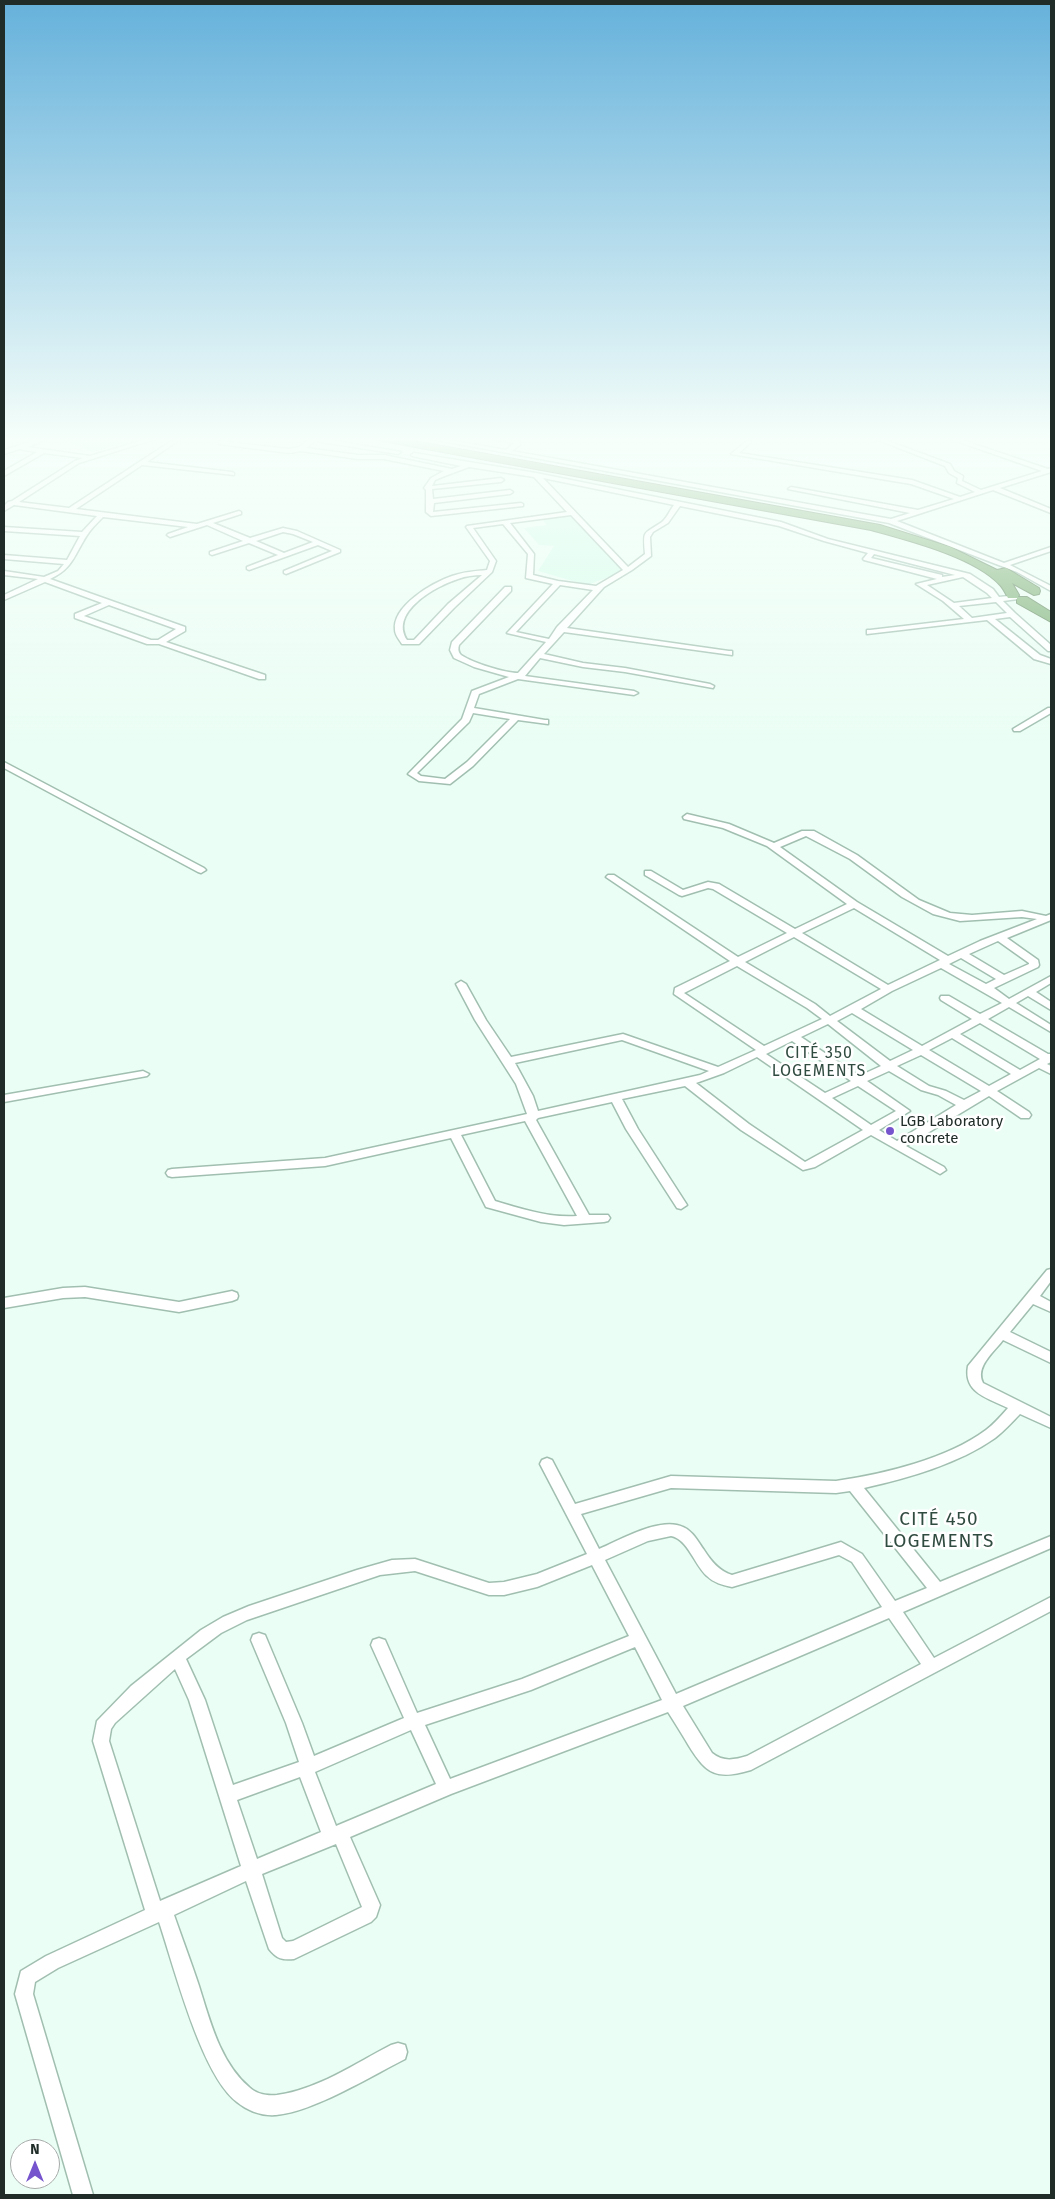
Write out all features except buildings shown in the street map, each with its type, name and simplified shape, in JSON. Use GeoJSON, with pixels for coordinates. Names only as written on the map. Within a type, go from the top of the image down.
{"type":"FeatureCollection","features":[{"type":"Feature","properties":{"kind":"highway"},"geometry":{"type":"LineString","coordinates":[[917,541],[943,549],[977,564],[1011,586],[1017,597]]}},
{"type":"Feature","properties":{"kind":"highway"},"geometry":{"type":"LineString","coordinates":[[932,541],[959,550],[1012,576],[1045,595]]}},
{"type":"Feature","properties":{"kind":"highway"},"geometry":{"type":"LineString","coordinates":[[1045,595],[1021,590],[1014,592],[1017,597],[1051,618]]}},
{"type":"Feature","properties":{"kind":"street"},"geometry":{"type":"LineString","coordinates":[[4,598],[25,590],[60,572],[69,562],[80,541]]}},
{"type":"Feature","properties":{"kind":"street"},"geometry":{"type":"LineString","coordinates":[[212,554],[247,541]]}},
{"type":"Feature","properties":{"kind":"street"},"geometry":{"type":"LineString","coordinates":[[250,541],[284,555]]}},
{"type":"Feature","properties":{"kind":"street"},"geometry":{"type":"LineString","coordinates":[[286,572],[338,552],[317,541]]}},
{"type":"Feature","properties":{"kind":"street"},"geometry":{"type":"LineString","coordinates":[[478,541],[493,561],[492,567],[488,572],[451,606],[416,642],[405,642],[401,638],[397,630],[399,620],[430,588],[463,575],[488,572]]}},
{"type":"Feature","properties":{"kind":"street"},"geometry":{"type":"LineString","coordinates":[[520,541],[531,554],[528,574],[558,583],[597,588]]}},
{"type":"Feature","properties":{"kind":"street"},"geometry":{"type":"LineString","coordinates":[[599,541],[627,570]]}},
{"type":"Feature","properties":{"kind":"street"},"geometry":{"type":"LineString","coordinates":[[517,717],[470,764],[447,782],[413,776],[413,773],[466,720],[471,710],[473,696],[478,690],[519,677],[597,588],[649,555],[647,541]]}},
{"type":"Feature","properties":{"kind":"street"},"geometry":{"type":"LineString","coordinates":[[829,541],[964,575],[990,590],[1012,615],[1051,649]]}},
{"type":"Feature","properties":{"kind":"street"},"geometry":{"type":"LineString","coordinates":[[941,541],[1036,579],[1045,595]]}},
{"type":"Feature","properties":{"kind":"street"},"geometry":{"type":"LineString","coordinates":[[249,568],[320,542]]}},
{"type":"Feature","properties":{"kind":"street"},"geometry":{"type":"LineString","coordinates":[[1004,565],[1051,549]]}},
{"type":"Feature","properties":{"kind":"street"},"geometry":{"type":"LineString","coordinates":[[873,552],[866,559],[944,578]]}},
{"type":"Feature","properties":{"kind":"street"},"geometry":{"type":"LineString","coordinates":[[4,557],[69,562]]}},
{"type":"Feature","properties":{"kind":"street"},"geometry":{"type":"LineString","coordinates":[[4,573],[30,575],[107,604],[182,628],[160,642]]}},
{"type":"Feature","properties":{"kind":"street"},"geometry":{"type":"LineString","coordinates":[[964,575],[920,584],[954,605],[970,620]]}},
{"type":"Feature","properties":{"kind":"street"},"geometry":{"type":"LineString","coordinates":[[550,641],[511,633],[558,583]]}},
{"type":"Feature","properties":{"kind":"street"},"geometry":{"type":"LineString","coordinates":[[4,588],[25,590]]}},
{"type":"Feature","properties":{"kind":"street"},"geometry":{"type":"LineString","coordinates":[[508,589],[455,644],[454,650],[457,656],[474,664],[519,677],[634,693]]}},
{"type":"Feature","properties":{"kind":"street"},"geometry":{"type":"LineString","coordinates":[[954,605],[1017,597]]}},
{"type":"Feature","properties":{"kind":"street"},"geometry":{"type":"LineString","coordinates":[[107,604],[78,616],[150,642],[160,642],[262,677]]}},
{"type":"Feature","properties":{"kind":"street"},"geometry":{"type":"LineString","coordinates":[[870,632],[1012,615]]}},
{"type":"Feature","properties":{"kind":"street"},"geometry":{"type":"LineString","coordinates":[[989,618],[1034,655],[1051,662]]}},
{"type":"Feature","properties":{"kind":"street"},"geometry":{"type":"LineString","coordinates":[[560,629],[729,653]]}},
{"type":"Feature","properties":{"kind":"street"},"geometry":{"type":"LineString","coordinates":[[538,655],[583,665],[710,686]]}},
{"type":"Feature","properties":{"kind":"street"},"geometry":{"type":"LineString","coordinates":[[471,710],[544,722]]}},
{"type":"Feature","properties":{"kind":"street"},"geometry":{"type":"LineString","coordinates":[[1017,729],[1051,710]]}},
{"type":"Feature","properties":{"kind":"street"},"geometry":{"type":"LineString","coordinates":[[4,765],[201,870]]}},
{"type":"Feature","properties":{"kind":"street"},"geometry":{"type":"LineString","coordinates":[[687,817],[726,826],[774,846],[854,904],[1051,1029]]}},
{"type":"Feature","properties":{"kind":"street"},"geometry":{"type":"LineString","coordinates":[[774,846],[805,833],[811,833],[867,866],[906,896],[948,916],[968,919],[1036,914],[1049,918]]}},
{"type":"Feature","properties":{"kind":"street"},"geometry":{"type":"LineString","coordinates":[[648,873],[682,893],[706,885],[716,886],[888,989]]}},
{"type":"Feature","properties":{"kind":"street"},"geometry":{"type":"LineString","coordinates":[[611,877],[738,962],[790,992],[889,1066],[924,1088],[942,1093],[964,1105]]}},
{"type":"Feature","properties":{"kind":"street"},"geometry":{"type":"LineString","coordinates":[[854,904],[738,962],[680,988],[678,993],[824,1098],[897,1146],[940,1170]]}},
{"type":"Feature","properties":{"kind":"street"},"geometry":{"type":"LineString","coordinates":[[172,1173],[325,1162],[455,1135],[687,1082],[720,1071],[762,1053],[854,1009],[888,989],[961,954],[1049,918]]}},
{"type":"Feature","properties":{"kind":"street"},"geometry":{"type":"LineString","coordinates":[[986,988],[1034,965],[1034,962],[999,937]]}},
{"type":"Feature","properties":{"kind":"street"},"geometry":{"type":"LineString","coordinates":[[961,954],[1004,978]]}},
{"type":"Feature","properties":{"kind":"street"},"geometry":{"type":"LineString","coordinates":[[824,1098],[981,1019],[1051,978]]}},
{"type":"Feature","properties":{"kind":"street"},"geometry":{"type":"LineString","coordinates":[[461,984],[480,1018],[510,1061],[532,1105],[531,1118],[585,1219]]}},
{"type":"Feature","properties":{"kind":"street"},"geometry":{"type":"LineString","coordinates":[[1029,992],[1051,1007]]}},
{"type":"Feature","properties":{"kind":"street"},"geometry":{"type":"LineString","coordinates":[[945,998],[1046,1060],[1051,1071]]}},
{"type":"Feature","properties":{"kind":"street"},"geometry":{"type":"LineString","coordinates":[[854,1009],[1025,1115]]}},
{"type":"Feature","properties":{"kind":"street"},"geometry":{"type":"LineString","coordinates":[[952,1034],[1019,1074]]}},
{"type":"Feature","properties":{"kind":"street"},"geometry":{"type":"LineString","coordinates":[[510,1061],[623,1037],[720,1071]]}},
{"type":"Feature","properties":{"kind":"street"},"geometry":{"type":"LineString","coordinates":[[687,1082],[745,1127],[804,1166],[811,1164],[905,1110],[794,1037]]}},
{"type":"Feature","properties":{"kind":"street"},"geometry":{"type":"LineString","coordinates":[[897,1146],[964,1105],[1046,1060]]}},
{"type":"Feature","properties":{"kind":"street"},"geometry":{"type":"LineString","coordinates":[[4,1099],[143,1074]]}},
{"type":"Feature","properties":{"kind":"street"},"geometry":{"type":"LineString","coordinates":[[616,1098],[632,1129],[681,1205]]}},
{"type":"Feature","properties":{"kind":"street"},"geometry":{"type":"LineString","coordinates":[[455,1135],[490,1204],[552,1220],[604,1218]]}},
{"type":"Feature","properties":{"kind":"street"},"geometry":{"type":"LineString","coordinates":[[1051,1273],[975,1366],[973,1377],[978,1386],[1017,1408],[1051,1423]]}},
{"type":"Feature","properties":{"kind":"street"},"geometry":{"type":"LineString","coordinates":[[4,1303],[63,1293],[85,1292],[179,1307],[232,1296]]}},
{"type":"Feature","properties":{"kind":"street"},"geometry":{"type":"LineString","coordinates":[[1031,1297],[1051,1307]]}},
{"type":"Feature","properties":{"kind":"street"},"geometry":{"type":"LineString","coordinates":[[1002,1334],[1051,1358]]}},
{"type":"Feature","properties":{"kind":"street"},"geometry":{"type":"LineString","coordinates":[[572,1512],[672,1482],[836,1487],[854,1485],[949,1456],[989,1435],[1017,1408]]}},
{"type":"Feature","properties":{"kind":"street"},"geometry":{"type":"LineString","coordinates":[[547,1464],[672,1703],[706,1758],[714,1765],[735,1767],[751,1762],[1051,1604]]}},
{"type":"Feature","properties":{"kind":"street"},"geometry":{"type":"LineString","coordinates":[[854,1485],[938,1590]]}},
{"type":"Feature","properties":{"kind":"street"},"geometry":{"type":"LineString","coordinates":[[398,2052],[313,2093],[275,2106],[257,2104],[237,2088],[226,2076],[212,2052],[159,1911],[101,1741],[103,1726],[114,1713],[177,1657],[215,1629],[264,1607],[392,1566],[415,1565],[489,1588],[501,1588],[525,1584],[640,1537],[678,1530],[685,1535],[714,1576],[732,1581],[841,1548],[857,1558],[932,1667]]}},
{"type":"Feature","properties":{"kind":"street"},"geometry":{"type":"LineString","coordinates":[[83,2195],[24,1994],[25,1981],[32,1974],[52,1962],[159,1911],[253,1869],[446,1788],[672,1703],[1051,1542]]}},
{"type":"Feature","properties":{"kind":"street"},"geometry":{"type":"LineString","coordinates":[[228,1796],[307,1767],[414,1721],[525,1685],[638,1639]]}},
{"type":"Feature","properties":{"kind":"street"},"geometry":{"type":"LineString","coordinates":[[177,1657],[197,1700],[278,1948],[282,1951],[294,1950],[366,1916],[371,1908],[336,1835],[307,1767],[294,1723],[259,1640]]}},
{"type":"Feature","properties":{"kind":"street"},"geometry":{"type":"LineString","coordinates":[[379,1645],[446,1788]]}},
{"type":"Feature","properties":{"kind":"shaded area"},"geometry":{"type":"Polygon","coordinates":[[[535,541],[595,541],[625,571],[587,585],[538,571],[554,546],[539,545],[535,541]]]}},
{"type":"Feature","properties":{"kind":"place","name":"LGB Laboratory concrete"},"geometry":{"type":"Point","coordinates":[890,1131]}},
{"type":"Feature","properties":{"kind":"district","name":"CITÉ 350 LOGEMENTS"},"geometry":{"type":"Point","coordinates":[819,1063]}},
{"type":"Feature","properties":{"kind":"district","name":"CITÉ 450 LOGEMENTS"},"geometry":{"type":"Point","coordinates":[939,1531]}}]}
